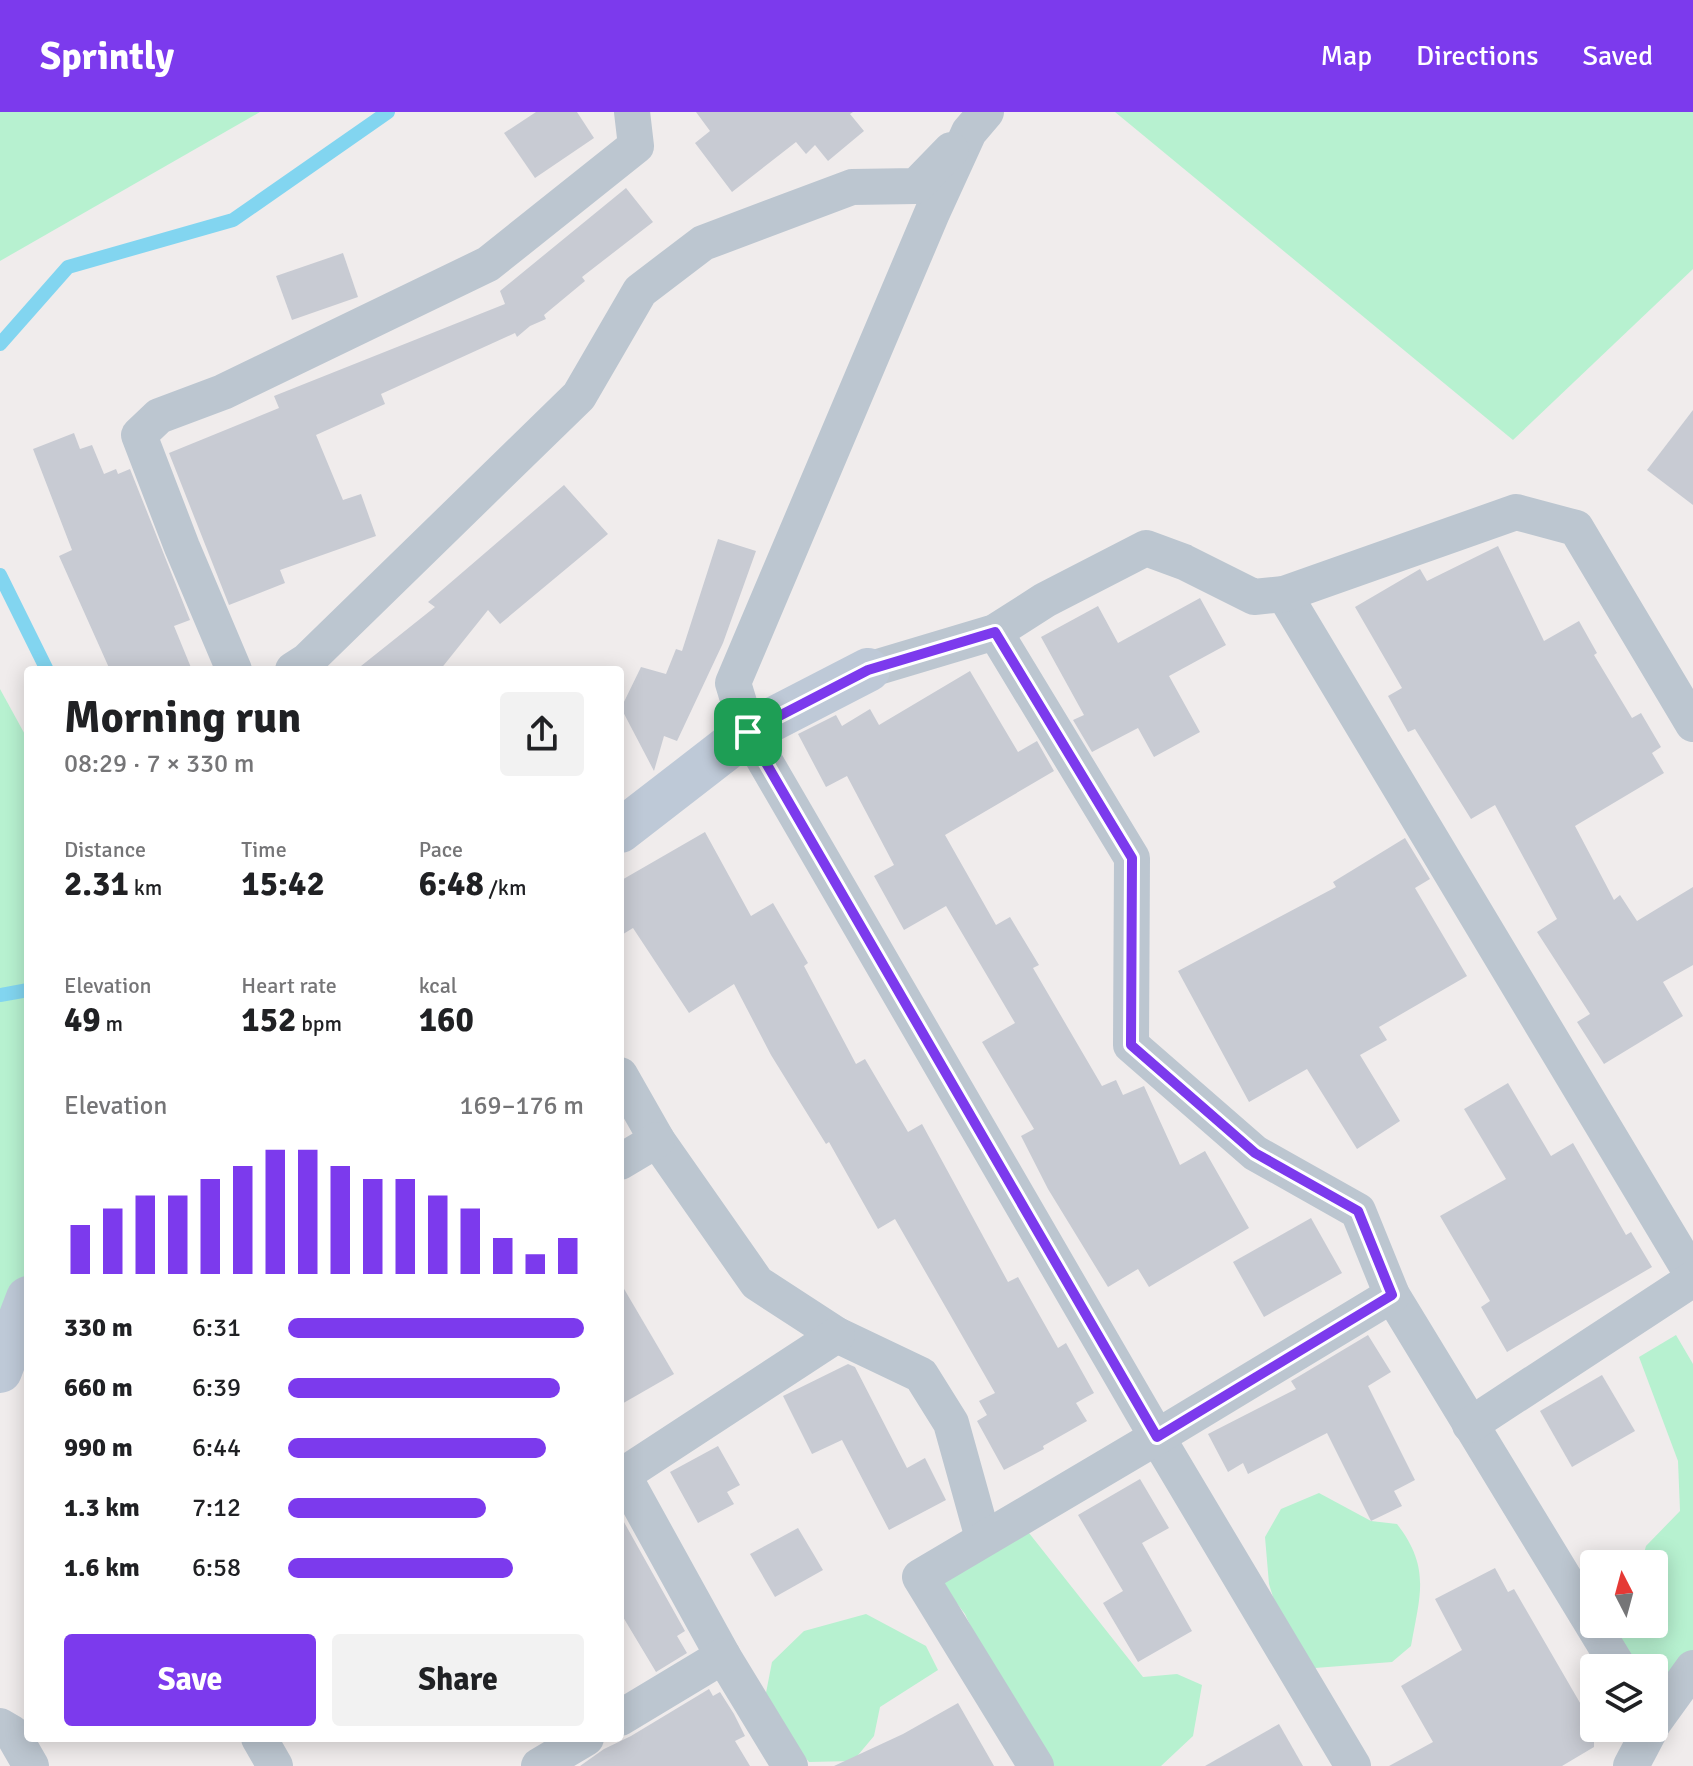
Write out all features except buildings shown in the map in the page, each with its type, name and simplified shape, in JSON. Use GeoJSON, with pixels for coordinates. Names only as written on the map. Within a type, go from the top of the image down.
{"type":"FeatureCollection","features":[{"type":"Feature","properties":{"kind":"street"},"geometry":{"type":"LineString","coordinates":[[232,666],[139,435],[159,416],[223,392],[488,264],[636,146],[632,112]]}},
{"type":"Feature","properties":{"kind":"street"},"geometry":{"type":"LineString","coordinates":[[299,666],[579,396],[640,291],[703,243],[852,187],[916,186],[974,119]]}},
{"type":"Feature","properties":{"kind":"street"},"geometry":{"type":"LineString","coordinates":[[974,119],[733,683],[748,732],[1157,1437],[1353,1766]]}},
{"type":"Feature","properties":{"kind":"street"},"geometry":{"type":"LineString","coordinates":[[624,828],[748,732],[868,670],[995,632],[1045,600],[1146,548],[1184,562],[1254,597],[1284,594],[1516,512],[1576,528],[1693,724]]}},
{"type":"Feature","properties":{"kind":"street"},"geometry":{"type":"LineString","coordinates":[[1284,594],[1693,1277],[1470,1425]]}},
{"type":"Feature","properties":{"kind":"street"},"geometry":{"type":"LineString","coordinates":[[995,632],[1132,858],[1131,1045],[1255,1153],[1358,1211],[1392,1295],[1610,1654]]}},
{"type":"Feature","properties":{"kind":"street"},"geometry":{"type":"LineString","coordinates":[[624,1082],[657,1140],[757,1283],[837,1335],[921,1375],[951,1423],[983,1538]]}},
{"type":"Feature","properties":{"kind":"street"},"geometry":{"type":"LineString","coordinates":[[624,1160],[657,1140]]}},
{"type":"Feature","properties":{"kind":"street"},"geometry":{"type":"LineString","coordinates":[[1036,1766],[920,1577],[1392,1295]]}},
{"type":"Feature","properties":{"kind":"street"},"geometry":{"type":"LineString","coordinates":[[0,1371],[24,1308]]}},
{"type":"Feature","properties":{"kind":"street"},"geometry":{"type":"LineString","coordinates":[[624,1475],[837,1335]]}},
{"type":"Feature","properties":{"kind":"street"},"geometry":{"type":"LineString","coordinates":[[624,1480],[723,1656],[790,1766]]}},
{"type":"Feature","properties":{"kind":"street"},"geometry":{"type":"LineString","coordinates":[[624,1716],[723,1656]]}},
{"type":"Feature","properties":{"kind":"street"},"geometry":{"type":"LineString","coordinates":[[1668,1703],[1693,1668]]}},
{"type":"Feature","properties":{"kind":"street"},"geometry":{"type":"LineString","coordinates":[[0,1726],[12,1733],[31,1766]]}},
{"type":"Feature","properties":{"kind":"street"},"geometry":{"type":"LineString","coordinates":[[261,1742],[275,1766]]}},
{"type":"Feature","properties":{"kind":"street"},"geometry":{"type":"LineString","coordinates":[[539,1766],[579,1742]]}},
{"type":"Feature","properties":{"kind":"street"},"geometry":{"type":"LineString","coordinates":[[1631,1766],[1644,1742]]}},
{"type":"Feature","properties":{"kind":"green space"},"geometry":{"type":"Polygon","coordinates":[[[0,112],[260,112],[0,261],[0,112]]]}},
{"type":"Feature","properties":{"kind":"green space"},"geometry":{"type":"Polygon","coordinates":[[[1115,112],[1693,112],[1693,269],[1513,440],[1115,112]]]}},
{"type":"Feature","properties":{"kind":"green space"},"geometry":{"type":"Polygon","coordinates":[[[0,689],[24,733],[24,1292],[0,1325],[0,689]]]}},
{"type":"Feature","properties":{"kind":"green space"},"geometry":{"type":"Polygon","coordinates":[[[1676,1335],[1693,1364],[1693,1665],[1668,1686],[1668,1654],[1621,1654],[1618,1648],[1621,1638],[1668,1638],[1668,1550],[1645,1550],[1680,1511],[1678,1461],[1639,1357],[1676,1335]]]}},
{"type":"Feature","properties":{"kind":"green space"},"geometry":{"type":"Polygon","coordinates":[[[1319,1493],[1371,1521],[1397,1524],[1415,1554],[1420,1582],[1411,1646],[1392,1662],[1315,1668],[1287,1642],[1269,1584],[1265,1537],[1281,1509],[1319,1493]]]}},
{"type":"Feature","properties":{"kind":"green space"},"geometry":{"type":"Polygon","coordinates":[[[1029,1533],[1143,1677],[1177,1674],[1202,1685],[1193,1736],[1161,1766],[1045,1766],[994,1676],[965,1614],[939,1580],[1029,1533]]]}},
{"type":"Feature","properties":{"kind":"green space"},"geometry":{"type":"Polygon","coordinates":[[[866,1614],[926,1646],[938,1670],[880,1707],[874,1736],[853,1761],[809,1762],[779,1727],[765,1698],[772,1662],[804,1631],[866,1614]]]}},
{"type":"Feature","properties":{"kind":"waterway"},"geometry":{"type":"LineString","coordinates":[[0,344],[68,267],[233,220],[388,112]]}},
{"type":"Feature","properties":{"kind":"waterway"},"geometry":{"type":"LineString","coordinates":[[0,575],[45,666]]}},
{"type":"Feature","properties":{"kind":"waterway"},"geometry":{"type":"LineString","coordinates":[[0,995],[24,991]]}},
{"type":"Feature","properties":{"kind":"route"},"geometry":{"type":"LineString","coordinates":[[995,632],[1132,858],[1131,1045],[1255,1153],[1358,1211],[1392,1295],[1157,1437],[748,732],[868,670],[995,632]]}}]}
